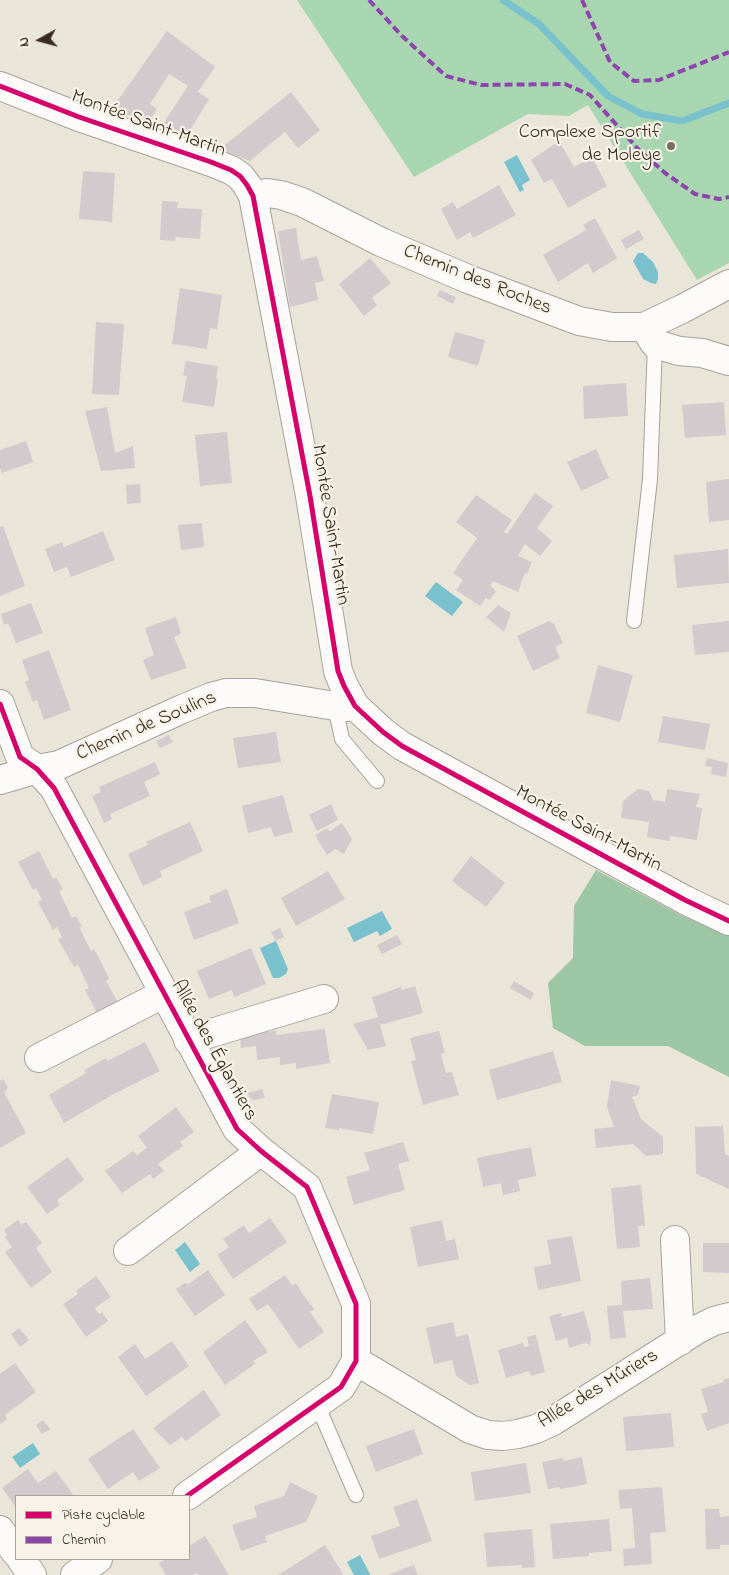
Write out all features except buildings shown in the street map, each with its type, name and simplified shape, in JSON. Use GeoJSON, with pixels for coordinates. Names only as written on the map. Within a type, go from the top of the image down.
{"type":"FeatureCollection","features":[{"type":"Feature","properties":{"kind":"street","name":"Montée Saint-Martin"},"geometry":{"type":"LineString","coordinates":[[0,86],[80,117],[211,162],[240,176],[247,184],[253,196],[310,496],[338,671],[344,686],[345,706],[402,746],[685,900],[729,921]]}},
{"type":"Feature","properties":{"kind":"street","name":"Chemin des Roches"},"geometry":{"type":"LineString","coordinates":[[253,196],[268,193],[302,202],[381,242],[468,279],[579,321],[612,327],[654,330]]}},
{"type":"Feature","properties":{"kind":"street"},"geometry":{"type":"LineString","coordinates":[[654,330],[729,284]]}},
{"type":"Feature","properties":{"kind":"street"},"geometry":{"type":"LineString","coordinates":[[654,330],[667,326],[678,338],[702,353],[729,361]]}},
{"type":"Feature","properties":{"kind":"street","name":"Chemin de Soulins"},"geometry":{"type":"LineString","coordinates":[[0,780],[37,769],[59,765],[180,710],[226,693],[241,692],[275,695],[345,706]]}},
{"type":"Feature","properties":{"kind":"street","name":"Allée des Églantiers"},"geometry":{"type":"LineString","coordinates":[[0,704],[20,757],[37,769],[54,788],[237,1129],[261,1151],[307,1187],[356,1304],[356,1360],[341,1388],[188,1495]]}},
{"type":"Feature","properties":{"kind":"street"},"geometry":{"type":"LineString","coordinates":[[39,1058],[163,994]]}},
{"type":"Feature","properties":{"kind":"street"},"geometry":{"type":"LineString","coordinates":[[188,1040],[324,999]]}},
{"type":"Feature","properties":{"kind":"street"},"geometry":{"type":"LineString","coordinates":[[128,1251],[261,1151]]}},
{"type":"Feature","properties":{"kind":"street","name":"Allée des Mûriers"},"geometry":{"type":"LineString","coordinates":[[675,1240],[680,1341]]}},
{"type":"Feature","properties":{"kind":"street","name":"Allée des Mûriers"},"geometry":{"type":"LineString","coordinates":[[356,1360],[470,1428],[488,1435],[503,1436],[536,1429],[553,1421],[680,1341],[714,1321],[729,1317]]}},
{"type":"Feature","properties":{"kind":"street"},"geometry":{"type":"LineString","coordinates":[[0,1530],[15,1551]]}},
{"type":"Feature","properties":{"kind":"street"},"geometry":{"type":"LineString","coordinates":[[22,1560],[32,1575]]}},
{"type":"Feature","properties":{"kind":"street"},"geometry":{"type":"LineString","coordinates":[[75,1575],[97,1560]]}},
{"type":"Feature","properties":{"kind":"lane"},"geometry":{"type":"LineString","coordinates":[[634,621],[650,479],[654,330]]}},
{"type":"Feature","properties":{"kind":"lane"},"geometry":{"type":"LineString","coordinates":[[345,706],[342,739],[377,781]]}},
{"type":"Feature","properties":{"kind":"lane"},"geometry":{"type":"LineString","coordinates":[[317,1404],[356,1495]]}},
{"type":"Feature","properties":{"kind":"green space","name":"Complexe Sportif de Moleye"},"geometry":{"type":"Polygon","coordinates":[[[297,0],[729,0],[729,263],[697,280],[588,105],[569,116],[528,114],[414,177],[297,0]]]}},
{"type":"Feature","properties":{"kind":"green space"},"geometry":{"type":"Polygon","coordinates":[[[596,870],[679,914],[729,936],[729,1077],[668,1046],[585,1046],[553,1028],[548,983],[573,958],[574,906],[596,870]]]}},
{"type":"Feature","properties":{"kind":"water"},"geometry":{"type":"Polygon","coordinates":[[[517,155],[530,180],[522,185],[524,190],[520,192],[504,162],[517,155]]]}},
{"type":"Feature","properties":{"kind":"water"},"geometry":{"type":"Polygon","coordinates":[[[638,253],[643,253],[653,262],[658,272],[656,284],[643,279],[633,261],[638,253]]]}},
{"type":"Feature","properties":{"kind":"water"},"geometry":{"type":"Polygon","coordinates":[[[436,582],[463,602],[452,616],[425,596],[436,582]]]}},
{"type":"Feature","properties":{"kind":"water"},"geometry":{"type":"Polygon","coordinates":[[[382,911],[392,929],[380,936],[377,931],[354,942],[347,928],[382,911]]]}},
{"type":"Feature","properties":{"kind":"water"},"geometry":{"type":"Polygon","coordinates":[[[276,941],[288,969],[286,974],[279,978],[273,978],[260,948],[276,941]]]}},
{"type":"Feature","properties":{"kind":"water"},"geometry":{"type":"Polygon","coordinates":[[[185,1242],[200,1264],[190,1272],[175,1250],[185,1242]]]}},
{"type":"Feature","properties":{"kind":"water"},"geometry":{"type":"Polygon","coordinates":[[[33,1443],[40,1454],[20,1468],[12,1457],[33,1443]]]}},
{"type":"Feature","properties":{"kind":"water"},"geometry":{"type":"Polygon","coordinates":[[[360,1555],[370,1575],[354,1575],[347,1562],[360,1555]]]}},
{"type":"Feature","properties":{"kind":"waterway"},"geometry":{"type":"LineString","coordinates":[[503,0],[539,24],[608,96],[642,114],[682,121],[729,103]]}},
{"type":"Feature","properties":{"kind":"marked path"},"geometry":{"type":"LineString","coordinates":[[369,0],[402,36],[446,76],[481,85],[565,84],[590,95],[638,149],[665,173],[695,194],[719,199],[729,197]]}},
{"type":"Feature","properties":{"kind":"marked path"},"geometry":{"type":"LineString","coordinates":[[582,0],[610,62],[634,81],[659,80],[729,52]]}},
{"type":"Feature","properties":{"kind":"cycle path"},"geometry":{"type":"LineString","coordinates":[[0,86],[79,117],[231,170],[240,176],[247,185],[253,196],[310,496],[338,671],[355,706],[383,732],[402,746],[685,900],[729,921]]}},
{"type":"Feature","properties":{"kind":"cycle path"},"geometry":{"type":"LineString","coordinates":[[0,704],[20,757],[37,769],[54,788],[237,1129],[261,1151],[307,1187],[356,1304],[356,1361],[341,1387],[188,1495]]}},
{"type":"Feature","properties":{"kind":"place","name":"Complexe Sportif de Moleye"},"geometry":{"type":"Point","coordinates":[671,146]}}]}
